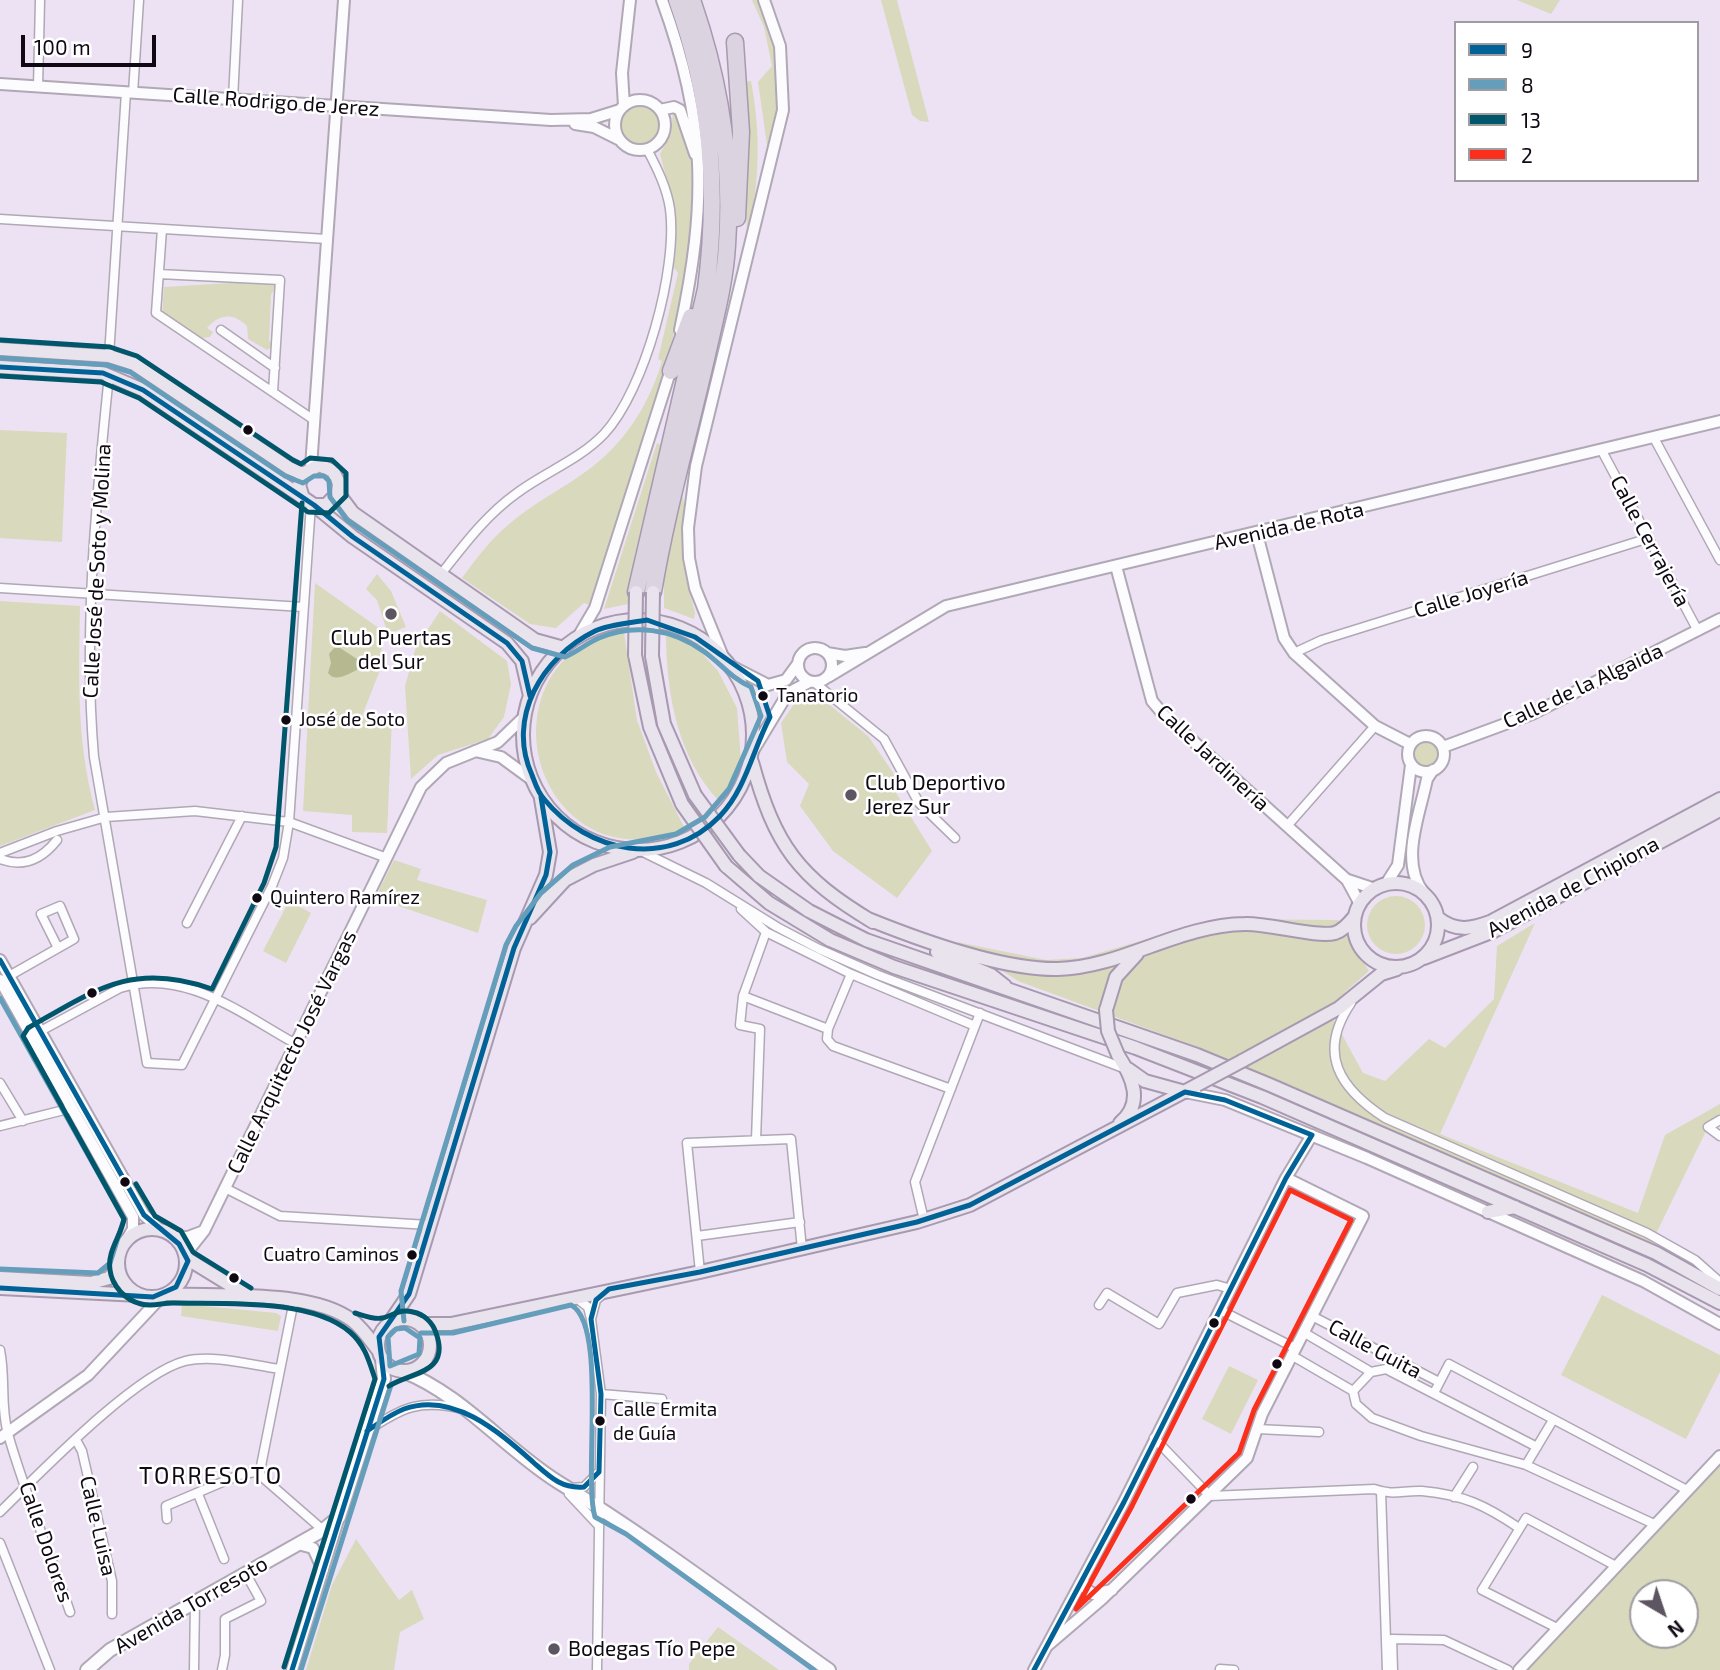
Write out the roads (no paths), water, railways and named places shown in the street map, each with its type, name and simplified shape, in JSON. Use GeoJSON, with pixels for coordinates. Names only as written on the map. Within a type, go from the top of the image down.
{"type":"FeatureCollection","features":[{"type":"Feature","properties":{"kind":"highway"},"geometry":{"type":"LineString","coordinates":[[636,592],[720,246],[710,131],[701,77],[677,0]]}},
{"type":"Feature","properties":{"kind":"highway"},"geometry":{"type":"LineString","coordinates":[[653,592],[662,537],[715,320],[728,150],[714,71],[692,0]]}},
{"type":"Feature","properties":{"kind":"highway"},"geometry":{"type":"LineString","coordinates":[[671,370],[720,246],[736,226],[740,195],[741,132],[735,42]]}},
{"type":"Feature","properties":{"kind":"main road"},"geometry":{"type":"LineString","coordinates":[[0,349],[109,356],[134,364],[289,468],[307,470],[327,467],[333,471],[340,483],[338,493],[331,502],[309,503]]}},
{"type":"Feature","properties":{"kind":"main road"},"geometry":{"type":"LineString","coordinates":[[0,367],[109,375],[143,390],[507,643],[522,661],[530,696]]}},
{"type":"Feature","properties":{"kind":"main road"},"geometry":{"type":"LineString","coordinates":[[307,470],[299,485],[309,503]]}},
{"type":"Feature","properties":{"kind":"main road"},"geometry":{"type":"LineString","coordinates":[[338,493],[353,513],[535,640],[564,648]]}},
{"type":"Feature","properties":{"kind":"main road"},"geometry":{"type":"LineString","coordinates":[[636,592],[635,654],[650,727],[681,804],[726,866],[769,903],[799,924],[859,953],[1191,1068],[1647,1265],[1720,1303]]}},
{"type":"Feature","properties":{"kind":"main road"},"geometry":{"type":"LineString","coordinates":[[653,592],[652,656],[664,724],[695,795],[738,855],[779,891],[836,926],[897,953],[1197,1055],[1361,1122],[1656,1253],[1720,1289]]}},
{"type":"Feature","properties":{"kind":"main road"},"geometry":{"type":"LineString","coordinates":[[639,853],[595,842],[564,824],[541,797],[531,779],[523,744],[523,718],[530,696],[550,662],[564,648],[578,637],[623,621],[647,620],[690,632],[727,661],[750,706],[752,756],[769,819],[782,844],[802,869],[824,890],[892,934],[991,975],[1010,990]]}},
{"type":"Feature","properties":{"kind":"main road"},"geometry":{"type":"LineString","coordinates":[[339,1517],[384,1379],[379,1337],[409,1294],[514,948],[530,918],[565,880],[594,864],[680,842],[701,831],[720,816],[735,798],[752,756]]}},
{"type":"Feature","properties":{"kind":"main road"},"geometry":{"type":"LineString","coordinates":[[530,918],[533,900],[546,874],[550,852],[541,797]]}},
{"type":"Feature","properties":{"kind":"main road","name":"Avenida de Chipiona"},"geometry":{"type":"LineString","coordinates":[[1438,918],[1458,929],[1472,929],[1490,922],[1720,799]]}},
{"type":"Feature","properties":{"kind":"main road","name":"Avenida de Chipiona"},"geometry":{"type":"LineString","coordinates":[[1424,958],[1494,931],[1720,810]]}},
{"type":"Feature","properties":{"kind":"main road"},"geometry":{"type":"LineString","coordinates":[[0,1288],[142,1295],[248,1296],[314,1304],[353,1322],[387,1325],[417,1322],[451,1324],[572,1296],[701,1272],[924,1220],[970,1205],[1326,1016],[1357,995],[1381,974],[1424,958],[1436,940],[1438,918],[1424,893],[1406,884],[1380,887],[1347,926],[1333,933],[1244,924],[1183,932],[1094,964],[1058,969],[957,951],[867,919]]}},
{"type":"Feature","properties":{"kind":"main road"},"geometry":{"type":"LineString","coordinates":[[1358,910],[1356,938],[1368,957],[1378,964],[1400,968]]}},
{"type":"Feature","properties":{"kind":"main road"},"geometry":{"type":"LineString","coordinates":[[1145,947],[1127,962],[1116,977],[1106,1010],[1108,1031],[1118,1055],[1128,1069],[1145,1081],[1185,1092]]}},
{"type":"Feature","properties":{"kind":"main road"},"geometry":{"type":"LineString","coordinates":[[1114,1128],[1127,1118],[1135,1103],[1128,1069]]}},
{"type":"Feature","properties":{"kind":"main road"},"geometry":{"type":"LineString","coordinates":[[1488,1212],[1515,1208]]}},
{"type":"Feature","properties":{"kind":"main road"},"geometry":{"type":"LineString","coordinates":[[0,1278],[91,1283],[109,1278],[118,1267],[121,1248],[127,1240],[136,1232],[159,1229],[175,1237],[185,1257],[248,1296]]}},
{"type":"Feature","properties":{"kind":"main road"},"geometry":{"type":"LineString","coordinates":[[165,1294],[180,1281],[185,1257]]}},
{"type":"Feature","properties":{"kind":"main road"},"geometry":{"type":"LineString","coordinates":[[118,1267],[129,1288],[142,1295]]}},
{"type":"Feature","properties":{"kind":"main road"},"geometry":{"type":"LineString","coordinates":[[384,1379],[399,1371],[420,1366],[430,1350],[428,1332],[417,1322],[409,1294]]}},
{"type":"Feature","properties":{"kind":"main road"},"geometry":{"type":"LineString","coordinates":[[353,1322],[380,1355],[399,1371],[419,1378],[557,1482],[571,1488],[601,1511],[631,1527],[829,1670]]}},
{"type":"Feature","properties":{"kind":"main road","name":"Avenida Torresoto"},"geometry":{"type":"LineString","coordinates":[[87,1670],[110,1650],[323,1530],[339,1517]]}},
{"type":"Feature","properties":{"kind":"street"},"geometry":{"type":"LineString","coordinates":[[38,87],[40,0]]}},
{"type":"Feature","properties":{"kind":"street"},"geometry":{"type":"LineString","coordinates":[[109,356],[117,226],[139,0]]}},
{"type":"Feature","properties":{"kind":"street"},"geometry":{"type":"LineString","coordinates":[[233,99],[238,0]]}},
{"type":"Feature","properties":{"kind":"street"},"geometry":{"type":"LineString","coordinates":[[307,470],[314,420],[344,0]]}},
{"type":"Feature","properties":{"kind":"street"},"geometry":{"type":"LineString","coordinates":[[622,108],[639,100],[654,104],[660,110],[666,125],[655,146],[632,149],[620,140],[615,125],[622,108],[622,74],[630,0]]}},
{"type":"Feature","properties":{"kind":"street"},"geometry":{"type":"LineString","coordinates":[[578,637],[595,608],[671,370],[698,243],[699,168],[692,103],[662,0]]}},
{"type":"Feature","properties":{"kind":"street"},"geometry":{"type":"LineString","coordinates":[[764,0],[780,46],[783,110],[696,466],[688,527],[689,558],[695,588],[727,661],[768,685],[786,680],[801,654],[811,648],[827,653],[832,663],[819,680]]}},
{"type":"Feature","properties":{"kind":"street","name":"Calle Rodrigo de Jerez"},"geometry":{"type":"LineString","coordinates":[[0,84],[551,120],[592,119],[622,108]]}},
{"type":"Feature","properties":{"kind":"street"},"geometry":{"type":"LineString","coordinates":[[660,110],[674,107],[680,110],[699,168]]}},
{"type":"Feature","properties":{"kind":"street","name":"Calle Rodrigo de Jerez"},"geometry":{"type":"LineString","coordinates":[[551,120],[594,127],[620,140]]}},
{"type":"Feature","properties":{"kind":"street"},"geometry":{"type":"LineString","coordinates":[[441,574],[493,513],[604,434],[633,391],[654,326],[665,277],[671,228],[665,191],[648,149]]}},
{"type":"Feature","properties":{"kind":"street"},"geometry":{"type":"LineString","coordinates":[[0,219],[327,239]]}},
{"type":"Feature","properties":{"kind":"street"},"geometry":{"type":"LineString","coordinates":[[162,229],[156,313],[314,420]]}},
{"type":"Feature","properties":{"kind":"street"},"geometry":{"type":"LineString","coordinates":[[159,274],[280,280],[273,392]]}},
{"type":"Feature","properties":{"kind":"street"},"geometry":{"type":"LineString","coordinates":[[221,330],[275,368]]}},
{"type":"Feature","properties":{"kind":"street","name":"Calle José de Soto y Molina"},"geometry":{"type":"LineString","coordinates":[[109,375],[92,595],[90,711],[94,757],[147,1063],[181,1065],[216,1000]]}},
{"type":"Feature","properties":{"kind":"street","name":"Avenida de Rota"},"geometry":{"type":"LineString","coordinates":[[752,756],[764,727],[788,693],[819,680],[946,606],[1257,534],[1720,421]]}},
{"type":"Feature","properties":{"kind":"street"},"geometry":{"type":"LineString","coordinates":[[1654,438],[1720,560]]}},
{"type":"Feature","properties":{"kind":"street","name":"Calle Cerrajería"},"geometry":{"type":"LineString","coordinates":[[1602,451],[1698,631]]}},
{"type":"Feature","properties":{"kind":"street"},"geometry":{"type":"LineString","coordinates":[[216,1000],[280,868],[289,822],[309,503]]}},
{"type":"Feature","properties":{"kind":"street"},"geometry":{"type":"LineString","coordinates":[[1257,534],[1284,638],[1294,653],[1375,726],[1410,744]]}},
{"type":"Feature","properties":{"kind":"street","name":"Calle Joyería"},"geometry":{"type":"LineString","coordinates":[[1294,653],[1322,640],[1649,538]]}},
{"type":"Feature","properties":{"kind":"street","name":"Calle Jardinería"},"geometry":{"type":"LineString","coordinates":[[1116,566],[1152,701],[1163,714],[1347,880],[1358,910]]}},
{"type":"Feature","properties":{"kind":"street"},"geometry":{"type":"LineString","coordinates":[[0,588],[303,607]]}},
{"type":"Feature","properties":{"kind":"street","name":"Calle de la Algaida"},"geometry":{"type":"LineString","coordinates":[[1443,747],[1532,714],[1720,620]]}},
{"type":"Feature","properties":{"kind":"street","name":"Avenida de Rota"},"geometry":{"type":"LineString","coordinates":[[827,653],[845,656],[868,652]]}},
{"type":"Feature","properties":{"kind":"street"},"geometry":{"type":"LineString","coordinates":[[797,665],[800,675],[819,680],[826,692],[884,739],[919,803],[955,838]]}},
{"type":"Feature","properties":{"kind":"street","name":"Calle Arquitecto José Vargas"},"geometry":{"type":"LineString","coordinates":[[185,1257],[204,1231],[427,778],[446,762],[498,742],[523,718]]}},
{"type":"Feature","properties":{"kind":"street"},"geometry":{"type":"LineString","coordinates":[[1287,826],[1375,726]]}},
{"type":"Feature","properties":{"kind":"street"},"geometry":{"type":"LineString","coordinates":[[1380,887],[1398,865],[1411,765],[1407,755],[1410,744],[1419,737],[1430,736],[1443,747],[1441,763],[1427,779],[1413,848],[1413,875],[1424,893]]}},
{"type":"Feature","properties":{"kind":"street"},"geometry":{"type":"LineString","coordinates":[[475,751],[501,757],[531,779]]}},
{"type":"Feature","properties":{"kind":"street"},"geometry":{"type":"LineString","coordinates":[[1411,765],[1421,772],[1433,770]]}},
{"type":"Feature","properties":{"kind":"street"},"geometry":{"type":"LineString","coordinates":[[0,853],[46,835],[106,817],[195,811],[289,822],[387,859]]}},
{"type":"Feature","properties":{"kind":"street"},"geometry":{"type":"LineString","coordinates":[[187,923],[242,816]]}},
{"type":"Feature","properties":{"kind":"street"},"geometry":{"type":"LineString","coordinates":[[0,859],[9,863],[30,862],[40,858],[57,840]]}},
{"type":"Feature","properties":{"kind":"street"},"geometry":{"type":"LineString","coordinates":[[639,853],[728,896],[777,927],[819,949],[1128,1069]]}},
{"type":"Feature","properties":{"kind":"street","name":"Calle Jardinería"},"geometry":{"type":"LineString","coordinates":[[1347,880],[1380,887]]}},
{"type":"Feature","properties":{"kind":"street"},"geometry":{"type":"LineString","coordinates":[[728,896],[766,932],[851,974],[975,1026]]}},
{"type":"Feature","properties":{"kind":"street"},"geometry":{"type":"LineString","coordinates":[[4,978],[58,948],[74,939],[60,906],[41,914],[58,948]]}},
{"type":"Feature","properties":{"kind":"street"},"geometry":{"type":"LineString","coordinates":[[756,1140],[760,1029],[740,1025],[743,996],[766,932]]}},
{"type":"Feature","properties":{"kind":"street"},"geometry":{"type":"LineString","coordinates":[[0,960],[4,978],[144,1215],[159,1229]]}},
{"type":"Feature","properties":{"kind":"street"},"geometry":{"type":"LineString","coordinates":[[851,974],[828,1029],[827,1039],[833,1046],[951,1089]]}},
{"type":"Feature","properties":{"kind":"street"},"geometry":{"type":"LineString","coordinates":[[37,1033],[106,995],[134,984],[179,986],[216,1000],[296,1044]]}},
{"type":"Feature","properties":{"kind":"street"},"geometry":{"type":"LineString","coordinates":[[1357,995],[1340,1019],[1334,1047],[1343,1080],[1365,1105],[1396,1123],[1647,1233],[1695,1260],[1720,1282]]}},
{"type":"Feature","properties":{"kind":"street"},"geometry":{"type":"LineString","coordinates":[[743,996],[828,1029]]}},
{"type":"Feature","properties":{"kind":"street"},"geometry":{"type":"LineString","coordinates":[[924,1220],[915,1182],[980,1013]]}},
{"type":"Feature","properties":{"kind":"street"},"geometry":{"type":"LineString","coordinates":[[37,1033],[72,1108],[133,1217],[133,1229],[127,1240]]}},
{"type":"Feature","properties":{"kind":"street"},"geometry":{"type":"LineString","coordinates":[[0,1083],[23,1121]]}},
{"type":"Feature","properties":{"kind":"street"},"geometry":{"type":"LineString","coordinates":[[1185,1092],[1225,1100],[1312,1135],[1643,1281],[1720,1324]]}},
{"type":"Feature","properties":{"kind":"street"},"geometry":{"type":"LineString","coordinates":[[0,1126],[72,1108]]}},
{"type":"Feature","properties":{"kind":"street"},"geometry":{"type":"LineString","coordinates":[[1720,1119],[1708,1126],[1720,1136]]}},
{"type":"Feature","properties":{"kind":"street"},"geometry":{"type":"LineString","coordinates":[[1034,1670],[1083,1579],[1286,1178],[1312,1135]]}},
{"type":"Feature","properties":{"kind":"street"},"geometry":{"type":"LineString","coordinates":[[701,1272],[687,1143],[792,1139],[802,1249]]}},
{"type":"Feature","properties":{"kind":"street"},"geometry":{"type":"LineString","coordinates":[[1047,1646],[1112,1590],[1247,1458],[1257,1429],[1293,1351],[1363,1216],[1286,1178]]}},
{"type":"Feature","properties":{"kind":"street","name":"Calle Arquitecto José Vargas"},"geometry":{"type":"LineString","coordinates":[[225,1188],[280,1216],[429,1226]]}},
{"type":"Feature","properties":{"kind":"street"},"geometry":{"type":"LineString","coordinates":[[697,1236],[800,1222]]}},
{"type":"Feature","properties":{"kind":"street"},"geometry":{"type":"LineString","coordinates":[[175,1237],[188,1237],[204,1231]]}},
{"type":"Feature","properties":{"kind":"street"},"geometry":{"type":"LineString","coordinates":[[1099,1305],[1107,1293],[1159,1324],[1177,1293],[1217,1285],[1231,1289]]}},
{"type":"Feature","properties":{"kind":"street"},"geometry":{"type":"LineString","coordinates":[[591,1319],[596,1300],[609,1289]]}},
{"type":"Feature","properties":{"kind":"street"},"geometry":{"type":"LineString","coordinates":[[4,1436],[88,1375],[165,1294]]}},
{"type":"Feature","properties":{"kind":"street"},"geometry":{"type":"LineString","coordinates":[[142,1295],[146,1304],[145,1317]]}},
{"type":"Feature","properties":{"kind":"street"},"geometry":{"type":"LineString","coordinates":[[572,1296],[582,1300],[591,1319],[601,1394],[597,1670]]}},
{"type":"Feature","properties":{"kind":"street"},"geometry":{"type":"LineString","coordinates":[[294,1300],[260,1471],[261,1476],[323,1530]]}},
{"type":"Feature","properties":{"kind":"street"},"geometry":{"type":"LineString","coordinates":[[1220,1310],[1293,1351],[1353,1391],[1356,1404],[1372,1418],[1421,1436],[1527,1465],[1654,1524]]}},
{"type":"Feature","properties":{"kind":"street","name":"Calle Guita"},"geometry":{"type":"LineString","coordinates":[[1312,1315],[1439,1382]]}},
{"type":"Feature","properties":{"kind":"street"},"geometry":{"type":"LineString","coordinates":[[1303,1332],[1371,1371],[1386,1369],[1537,1447]]}},
{"type":"Feature","properties":{"kind":"street","name":"Calle Dolores"},"geometry":{"type":"LineString","coordinates":[[0,1350],[6,1379],[1,1399],[4,1436],[27,1486],[70,1612]]}},
{"type":"Feature","properties":{"kind":"street"},"geometry":{"type":"LineString","coordinates":[[0,1512],[76,1440],[128,1395],[157,1376],[187,1361],[209,1360],[280,1369]]}},
{"type":"Feature","properties":{"kind":"street","name":"Calle Guita"},"geometry":{"type":"LineString","coordinates":[[1434,1393],[1449,1364],[1552,1420]]}},
{"type":"Feature","properties":{"kind":"street"},"geometry":{"type":"LineString","coordinates":[[1353,1391],[1371,1371]]}},
{"type":"Feature","properties":{"kind":"street"},"geometry":{"type":"LineString","coordinates":[[601,1394],[662,1399]]}},
{"type":"Feature","properties":{"kind":"street"},"geometry":{"type":"LineString","coordinates":[[367,1431],[410,1407],[441,1403],[464,1410]]}},
{"type":"Feature","properties":{"kind":"street"},"geometry":{"type":"LineString","coordinates":[[1527,1465],[1552,1420],[1687,1490]]}},
{"type":"Feature","properties":{"kind":"street"},"geometry":{"type":"LineString","coordinates":[[1257,1429],[1319,1432]]}},
{"type":"Feature","properties":{"kind":"street"},"geometry":{"type":"LineString","coordinates":[[1154,1438],[1210,1496],[1374,1489],[1387,1495],[1419,1491],[1483,1504],[1519,1528]]}},
{"type":"Feature","properties":{"kind":"street","name":"Calle Luisa"},"geometry":{"type":"LineString","coordinates":[[76,1440],[82,1451],[112,1581],[112,1614]]}},
{"type":"Feature","properties":{"kind":"street"},"geometry":{"type":"LineString","coordinates":[[1519,1670],[1614,1565],[1720,1455]]}},
{"type":"Feature","properties":{"kind":"street"},"geometry":{"type":"LineString","coordinates":[[1454,1497],[1473,1467]]}},
{"type":"Feature","properties":{"kind":"street"},"geometry":{"type":"LineString","coordinates":[[167,1519],[166,1506],[239,1475],[260,1471]]}},
{"type":"Feature","properties":{"kind":"street"},"geometry":{"type":"LineString","coordinates":[[571,1488],[584,1487],[599,1472]]}},
{"type":"Feature","properties":{"kind":"street"},"geometry":{"type":"LineString","coordinates":[[557,1482],[599,1526]]}},
{"type":"Feature","properties":{"kind":"street"},"geometry":{"type":"LineString","coordinates":[[1381,1492],[1387,1670]]}},
{"type":"Feature","properties":{"kind":"street"},"geometry":{"type":"LineString","coordinates":[[198,1494],[224,1559]]}},
{"type":"Feature","properties":{"kind":"street"},"geometry":{"type":"LineString","coordinates":[[292,1670],[339,1517]]}},
{"type":"Feature","properties":{"kind":"street"},"geometry":{"type":"LineString","coordinates":[[1557,1628],[1482,1590],[1527,1518],[1614,1565]]}},
{"type":"Feature","properties":{"kind":"street"},"geometry":{"type":"LineString","coordinates":[[0,1543],[50,1670]]}},
{"type":"Feature","properties":{"kind":"street"},"geometry":{"type":"LineString","coordinates":[[298,1544],[313,1548],[323,1570]]}},
{"type":"Feature","properties":{"kind":"street"},"geometry":{"type":"LineString","coordinates":[[222,1670],[225,1619],[261,1601],[246,1574]]}},
{"type":"Feature","properties":{"kind":"street"},"geometry":{"type":"LineString","coordinates":[[1083,1579],[1085,1588],[1093,1594],[1112,1590]]}},
{"type":"Feature","properties":{"kind":"street"},"geometry":{"type":"LineString","coordinates":[[194,1670],[195,1601]]}},
{"type":"Feature","properties":{"kind":"street"},"geometry":{"type":"LineString","coordinates":[[1393,1670],[1392,1639],[1444,1640],[1508,1670]]}},
{"type":"Feature","properties":{"kind":"street"},"geometry":{"type":"LineString","coordinates":[[1220,1669],[1234,1670]]}},
{"type":"Feature","properties":{"kind":"place","name":"Club Puertas del Sur"},"geometry":{"type":"Point","coordinates":[391,614]}},
{"type":"Feature","properties":{"kind":"place","name":"Tanatorio"},"geometry":{"type":"Point","coordinates":[763,696]}},
{"type":"Feature","properties":{"kind":"place","name":"José de Soto"},"geometry":{"type":"Point","coordinates":[286,720]}},
{"type":"Feature","properties":{"kind":"place","name":"Club Deportivo Jerez Sur"},"geometry":{"type":"Point","coordinates":[851,795]}},
{"type":"Feature","properties":{"kind":"place","name":"Quintero Ramírez"},"geometry":{"type":"Point","coordinates":[257,898]}},
{"type":"Feature","properties":{"kind":"place","name":"Cuatro Caminos"},"geometry":{"type":"Point","coordinates":[412,1255]}},
{"type":"Feature","properties":{"kind":"place","name":"Calle Ermita de Guía"},"geometry":{"type":"Point","coordinates":[600,1421]}},
{"type":"Feature","properties":{"kind":"place","name":"Bodegas Tío Pepe"},"geometry":{"type":"Point","coordinates":[554,1649]}},
{"type":"Feature","properties":{"kind":"district","name":"TORRESOTO"},"geometry":{"type":"Point","coordinates":[211,1476]}}]}
